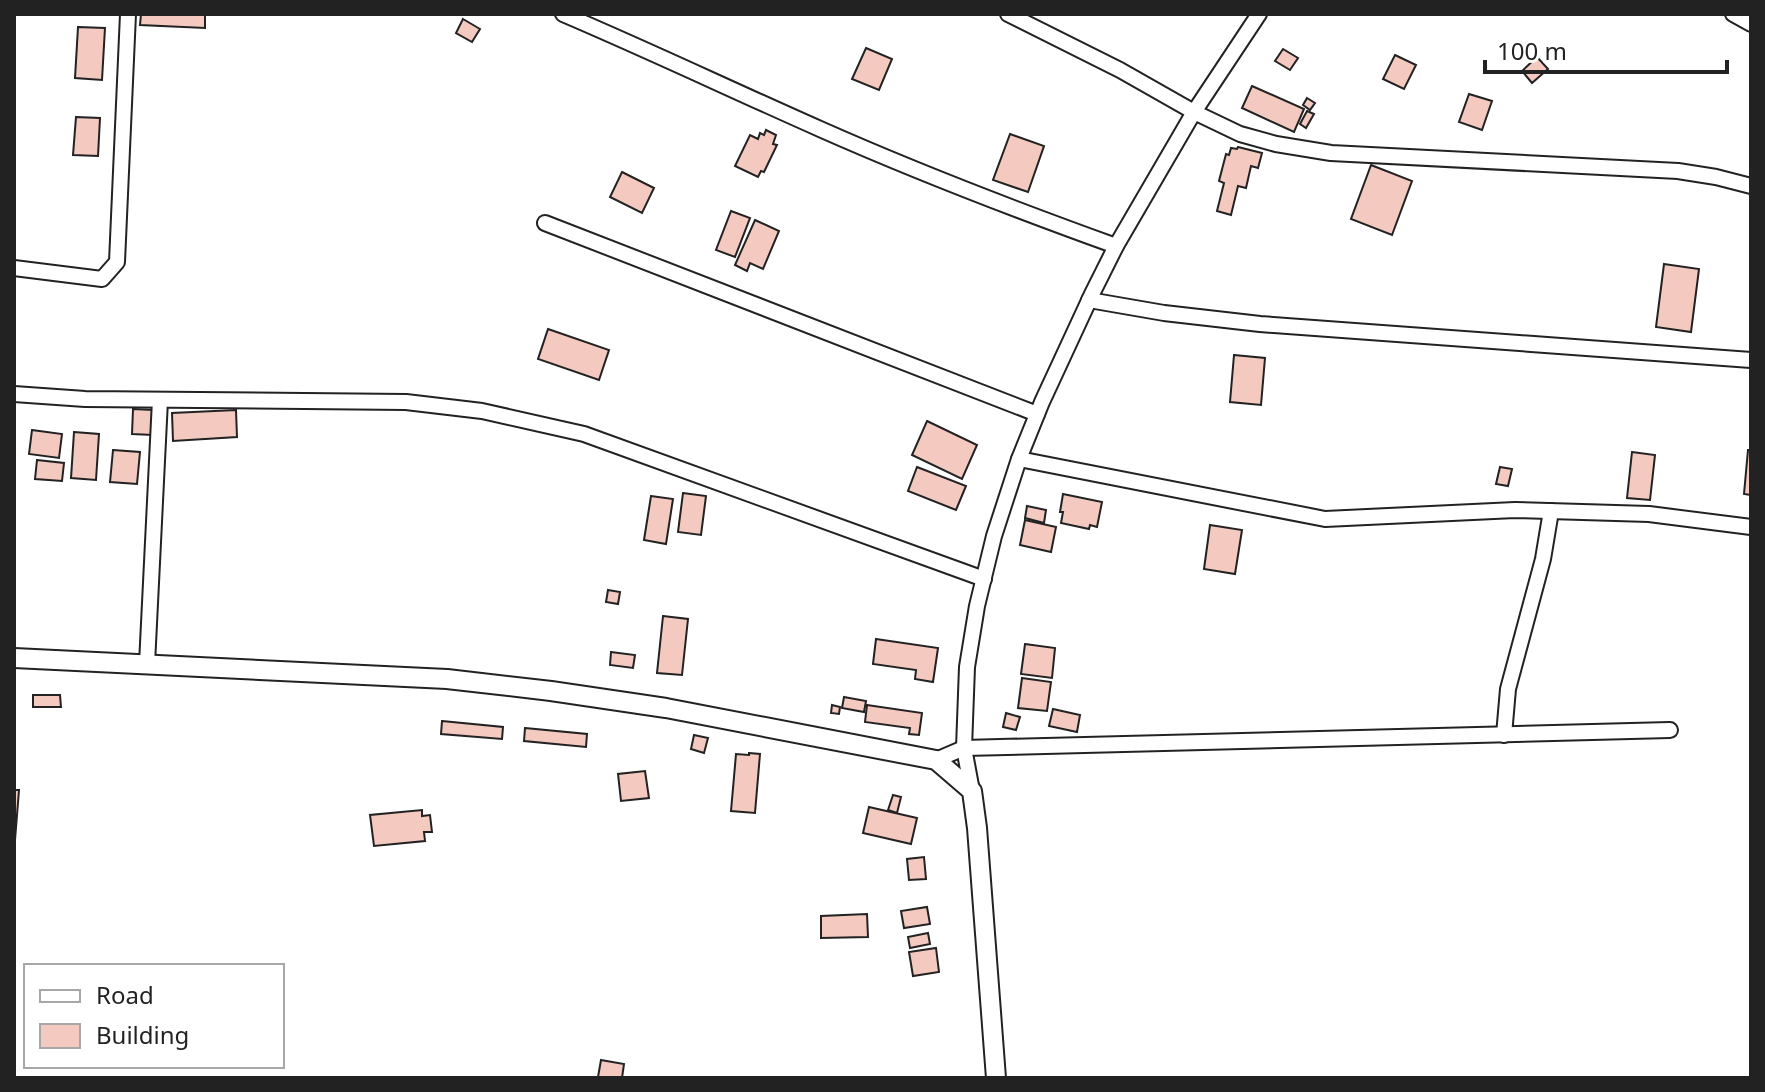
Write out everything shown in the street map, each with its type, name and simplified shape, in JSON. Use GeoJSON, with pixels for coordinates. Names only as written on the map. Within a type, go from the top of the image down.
{"type":"FeatureCollection","features":[{"type":"Feature","properties":{"kind":"street"},"geometry":{"type":"LineString","coordinates":[[14,268],[102,279],[117,262],[128,14]]}},
{"type":"Feature","properties":{"kind":"street"},"geometry":{"type":"LineString","coordinates":[[563,14],[822,130],[983,197],[1116,246]]}},
{"type":"Feature","properties":{"kind":"street"},"geometry":{"type":"LineString","coordinates":[[1008,14],[1120,70],[1194,112],[1240,134],[1276,144],[1331,153],[1678,171],[1751,186]]}},
{"type":"Feature","properties":{"kind":"street"},"geometry":{"type":"LineString","coordinates":[[996,1078],[977,828],[964,748],[967,667],[994,536],[1037,414],[1116,246],[1194,112],[1259,14]]}},
{"type":"Feature","properties":{"kind":"street"},"geometry":{"type":"LineString","coordinates":[[1733,14],[1751,24]]}},
{"type":"Feature","properties":{"kind":"street"},"geometry":{"type":"LineString","coordinates":[[545,223],[1037,414]]}},
{"type":"Feature","properties":{"kind":"street"},"geometry":{"type":"LineString","coordinates":[[1089,300],[1164,313],[1260,324],[1751,360]]}},
{"type":"Feature","properties":{"kind":"street"},"geometry":{"type":"LineString","coordinates":[[14,394],[85,399],[406,402],[482,411],[584,434],[984,579]]}},
{"type":"Feature","properties":{"kind":"street"},"geometry":{"type":"LineString","coordinates":[[147,664],[160,400]]}},
{"type":"Feature","properties":{"kind":"street"},"geometry":{"type":"LineString","coordinates":[[1019,459],[1325,519],[1515,510],[1649,514],[1751,527]]}},
{"type":"Feature","properties":{"kind":"street"},"geometry":{"type":"LineString","coordinates":[[1504,735],[1508,689],[1543,559],[1551,511]]}},
{"type":"Feature","properties":{"kind":"street"},"geometry":{"type":"LineString","coordinates":[[14,658],[447,679],[551,691],[666,708],[936,760],[972,791]]}},
{"type":"Feature","properties":{"kind":"street"},"geometry":{"type":"LineString","coordinates":[[936,760],[964,748],[1670,730]]}},
{"type":"Feature","properties":{"kind":"building"},"geometry":{"type":"Polygon","coordinates":[[[141,14],[205,14],[205,28],[140,25],[141,14]]]}},
{"type":"Feature","properties":{"kind":"building"},"geometry":{"type":"Polygon","coordinates":[[[463,19],[480,29],[472,42],[456,33],[463,19]]]}},
{"type":"Feature","properties":{"kind":"building"},"geometry":{"type":"Polygon","coordinates":[[[78,27],[105,28],[102,80],[75,78],[78,27]]]}},
{"type":"Feature","properties":{"kind":"building"},"geometry":{"type":"Polygon","coordinates":[[[866,48],[892,59],[879,90],[852,79],[866,48]]]}},
{"type":"Feature","properties":{"kind":"building"},"geometry":{"type":"Polygon","coordinates":[[[1283,49],[1298,58],[1290,70],[1275,61],[1283,49]]]}},
{"type":"Feature","properties":{"kind":"building"},"geometry":{"type":"Polygon","coordinates":[[[1395,55],[1416,65],[1404,89],[1383,79],[1395,55]]]}},
{"type":"Feature","properties":{"kind":"building"},"geometry":{"type":"Polygon","coordinates":[[[1537,57],[1548,69],[1532,83],[1522,71],[1537,57]]]}},
{"type":"Feature","properties":{"kind":"building"},"geometry":{"type":"Polygon","coordinates":[[[1252,86],[1304,109],[1294,132],[1242,108],[1252,86]]]}},
{"type":"Feature","properties":{"kind":"building"},"geometry":{"type":"Polygon","coordinates":[[[1469,94],[1492,101],[1482,130],[1459,122],[1469,94]]]}},
{"type":"Feature","properties":{"kind":"building"},"geometry":{"type":"Polygon","coordinates":[[[1307,98],[1315,103],[1310,110],[1303,105],[1307,98]]]}},
{"type":"Feature","properties":{"kind":"building"},"geometry":{"type":"Polygon","coordinates":[[[1307,111],[1314,114],[1306,128],[1300,124],[1307,111]]]}},
{"type":"Feature","properties":{"kind":"building"},"geometry":{"type":"Polygon","coordinates":[[[76,117],[100,118],[98,156],[73,155],[76,117]]]}},
{"type":"Feature","properties":{"kind":"building"},"geometry":{"type":"Polygon","coordinates":[[[766,130],[776,135],[773,144],[777,145],[764,172],[761,171],[758,177],[735,166],[750,135],[758,139],[760,133],[764,135],[766,130]]]}},
{"type":"Feature","properties":{"kind":"building"},"geometry":{"type":"Polygon","coordinates":[[[1010,134],[1044,146],[1028,192],[993,180],[1010,134]]]}},
{"type":"Feature","properties":{"kind":"building"},"geometry":{"type":"Polygon","coordinates":[[[1231,148],[1262,153],[1258,168],[1251,166],[1246,188],[1238,186],[1231,215],[1217,211],[1224,183],[1219,181],[1226,154],[1229,155],[1231,148]]]}},
{"type":"Feature","properties":{"kind":"building"},"geometry":{"type":"Polygon","coordinates":[[[1371,165],[1412,181],[1392,235],[1351,219],[1371,165]]]}},
{"type":"Feature","properties":{"kind":"building"},"geometry":{"type":"Polygon","coordinates":[[[622,172],[654,188],[642,213],[610,197],[622,172]]]}},
{"type":"Feature","properties":{"kind":"building"},"geometry":{"type":"Polygon","coordinates":[[[731,211],[750,218],[735,257],[716,250],[731,211]]]}},
{"type":"Feature","properties":{"kind":"building"},"geometry":{"type":"Polygon","coordinates":[[[755,220],[779,231],[763,269],[750,263],[747,271],[735,265],[755,220]]]}},
{"type":"Feature","properties":{"kind":"building"},"geometry":{"type":"Polygon","coordinates":[[[1664,264],[1699,269],[1691,332],[1656,327],[1664,264]]]}},
{"type":"Feature","properties":{"kind":"building"},"geometry":{"type":"Polygon","coordinates":[[[548,329],[609,350],[599,380],[538,359],[548,329]]]}},
{"type":"Feature","properties":{"kind":"building"},"geometry":{"type":"Polygon","coordinates":[[[1234,355],[1265,358],[1261,405],[1230,402],[1234,355]]]}},
{"type":"Feature","properties":{"kind":"building"},"geometry":{"type":"Polygon","coordinates":[[[133,409],[154,410],[153,435],[132,434],[133,409]]]}},
{"type":"Feature","properties":{"kind":"building"},"geometry":{"type":"Polygon","coordinates":[[[236,410],[237,437],[173,441],[172,413],[236,410]]]}},
{"type":"Feature","properties":{"kind":"building"},"geometry":{"type":"Polygon","coordinates":[[[927,421],[977,445],[962,479],[912,455],[927,421]]]}},
{"type":"Feature","properties":{"kind":"building"},"geometry":{"type":"Polygon","coordinates":[[[32,430],[62,434],[59,458],[29,454],[32,430]]]}},
{"type":"Feature","properties":{"kind":"building"},"geometry":{"type":"Polygon","coordinates":[[[74,432],[99,434],[96,480],[71,478],[74,432]]]}},
{"type":"Feature","properties":{"kind":"building"},"geometry":{"type":"Polygon","coordinates":[[[113,450],[140,452],[137,484],[110,482],[113,450]]]}},
{"type":"Feature","properties":{"kind":"building"},"geometry":{"type":"Polygon","coordinates":[[[1748,450],[1751,450],[1751,495],[1744,494],[1748,450]]]}},
{"type":"Feature","properties":{"kind":"building"},"geometry":{"type":"Polygon","coordinates":[[[1632,452],[1655,455],[1650,500],[1627,498],[1632,452]]]}},
{"type":"Feature","properties":{"kind":"building"},"geometry":{"type":"Polygon","coordinates":[[[37,460],[64,463],[62,481],[35,479],[37,460]]]}},
{"type":"Feature","properties":{"kind":"building"},"geometry":{"type":"Polygon","coordinates":[[[917,467],[966,486],[956,510],[908,491],[917,467]]]}},
{"type":"Feature","properties":{"kind":"building"},"geometry":{"type":"Polygon","coordinates":[[[1500,467],[1512,469],[1508,486],[1496,484],[1500,467]]]}},
{"type":"Feature","properties":{"kind":"building"},"geometry":{"type":"Polygon","coordinates":[[[683,493],[706,496],[701,535],[678,532],[683,493]]]}},
{"type":"Feature","properties":{"kind":"building"},"geometry":{"type":"Polygon","coordinates":[[[1063,494],[1102,502],[1097,527],[1090,525],[1089,529],[1061,523],[1063,494]]]}},
{"type":"Feature","properties":{"kind":"building"},"geometry":{"type":"Polygon","coordinates":[[[651,496],[673,499],[666,544],[644,540],[651,496]]]}},
{"type":"Feature","properties":{"kind":"building"},"geometry":{"type":"Polygon","coordinates":[[[1027,506],[1046,510],[1044,523],[1025,518],[1027,506]]]}},
{"type":"Feature","properties":{"kind":"building"},"geometry":{"type":"Polygon","coordinates":[[[1025,520],[1056,527],[1051,552],[1020,545],[1025,520]]]}},
{"type":"Feature","properties":{"kind":"building"},"geometry":{"type":"Polygon","coordinates":[[[1210,525],[1242,530],[1235,574],[1204,569],[1210,525]]]}},
{"type":"Feature","properties":{"kind":"building"},"geometry":{"type":"Polygon","coordinates":[[[608,590],[620,592],[618,604],[606,602],[608,590]]]}},
{"type":"Feature","properties":{"kind":"building"},"geometry":{"type":"Polygon","coordinates":[[[663,616],[688,619],[682,675],[657,673],[663,616]]]}},
{"type":"Feature","properties":{"kind":"building"},"geometry":{"type":"Polygon","coordinates":[[[876,639],[938,648],[933,682],[915,679],[916,670],[873,664],[876,639]]]}},
{"type":"Feature","properties":{"kind":"building"},"geometry":{"type":"Polygon","coordinates":[[[1025,644],[1055,648],[1052,678],[1021,674],[1025,644]]]}},
{"type":"Feature","properties":{"kind":"building"},"geometry":{"type":"Polygon","coordinates":[[[611,652],[635,655],[633,668],[610,665],[611,652]]]}},
{"type":"Feature","properties":{"kind":"building"},"geometry":{"type":"Polygon","coordinates":[[[1022,678],[1051,682],[1047,711],[1018,708],[1022,678]]]}},
{"type":"Feature","properties":{"kind":"building"},"geometry":{"type":"Polygon","coordinates":[[[33,695],[60,695],[61,707],[33,707],[33,695]]]}},
{"type":"Feature","properties":{"kind":"building"},"geometry":{"type":"Polygon","coordinates":[[[844,697],[866,701],[864,712],[842,708],[844,697]]]}},
{"type":"Feature","properties":{"kind":"building"},"geometry":{"type":"Polygon","coordinates":[[[832,705],[840,707],[839,714],[831,713],[832,705]]]}},
{"type":"Feature","properties":{"kind":"building"},"geometry":{"type":"Polygon","coordinates":[[[867,705],[922,713],[919,735],[909,734],[910,728],[865,722],[867,705]]]}},
{"type":"Feature","properties":{"kind":"building"},"geometry":{"type":"Polygon","coordinates":[[[1053,709],[1080,715],[1077,732],[1049,726],[1053,709]]]}},
{"type":"Feature","properties":{"kind":"building"},"geometry":{"type":"Polygon","coordinates":[[[1006,713],[1020,717],[1016,730],[1003,727],[1006,713]]]}},
{"type":"Feature","properties":{"kind":"building"},"geometry":{"type":"Polygon","coordinates":[[[442,721],[503,727],[502,739],[441,734],[442,721]]]}},
{"type":"Feature","properties":{"kind":"building"},"geometry":{"type":"Polygon","coordinates":[[[525,728],[587,734],[586,747],[524,741],[525,728]]]}},
{"type":"Feature","properties":{"kind":"building"},"geometry":{"type":"Polygon","coordinates":[[[694,735],[708,738],[704,753],[691,749],[694,735]]]}},
{"type":"Feature","properties":{"kind":"building"},"geometry":{"type":"Polygon","coordinates":[[[736,754],[760,754],[755,813],[731,811],[736,754]]]}},
{"type":"Feature","properties":{"kind":"building"},"geometry":{"type":"Polygon","coordinates":[[[645,771],[649,798],[621,801],[618,774],[645,771]]]}},
{"type":"Feature","properties":{"kind":"building"},"geometry":{"type":"Polygon","coordinates":[[[14,790],[19,790],[15,840],[14,840],[14,790]]]}},
{"type":"Feature","properties":{"kind":"building"},"geometry":{"type":"Polygon","coordinates":[[[893,795],[901,797],[897,813],[888,810],[893,795]]]}},
{"type":"Feature","properties":{"kind":"building"},"geometry":{"type":"Polygon","coordinates":[[[869,807],[917,818],[911,844],[863,833],[869,807]]]}},
{"type":"Feature","properties":{"kind":"building"},"geometry":{"type":"Polygon","coordinates":[[[422,810],[422,816],[430,815],[432,832],[424,832],[425,841],[374,846],[370,815],[422,810]]]}},
{"type":"Feature","properties":{"kind":"building"},"geometry":{"type":"Polygon","coordinates":[[[924,857],[926,879],[909,880],[907,859],[924,857]]]}},
{"type":"Feature","properties":{"kind":"building"},"geometry":{"type":"Polygon","coordinates":[[[927,907],[930,924],[904,928],[901,911],[927,907]]]}},
{"type":"Feature","properties":{"kind":"building"},"geometry":{"type":"Polygon","coordinates":[[[867,914],[868,937],[821,938],[821,916],[867,914]]]}},
{"type":"Feature","properties":{"kind":"building"},"geometry":{"type":"Polygon","coordinates":[[[928,933],[930,944],[910,948],[908,937],[928,933]]]}},
{"type":"Feature","properties":{"kind":"building"},"geometry":{"type":"Polygon","coordinates":[[[936,948],[939,972],[913,976],[909,952],[936,948]]]}},
{"type":"Feature","properties":{"kind":"building"},"geometry":{"type":"Polygon","coordinates":[[[601,1060],[624,1064],[622,1078],[598,1077],[601,1060]]]}}]}
